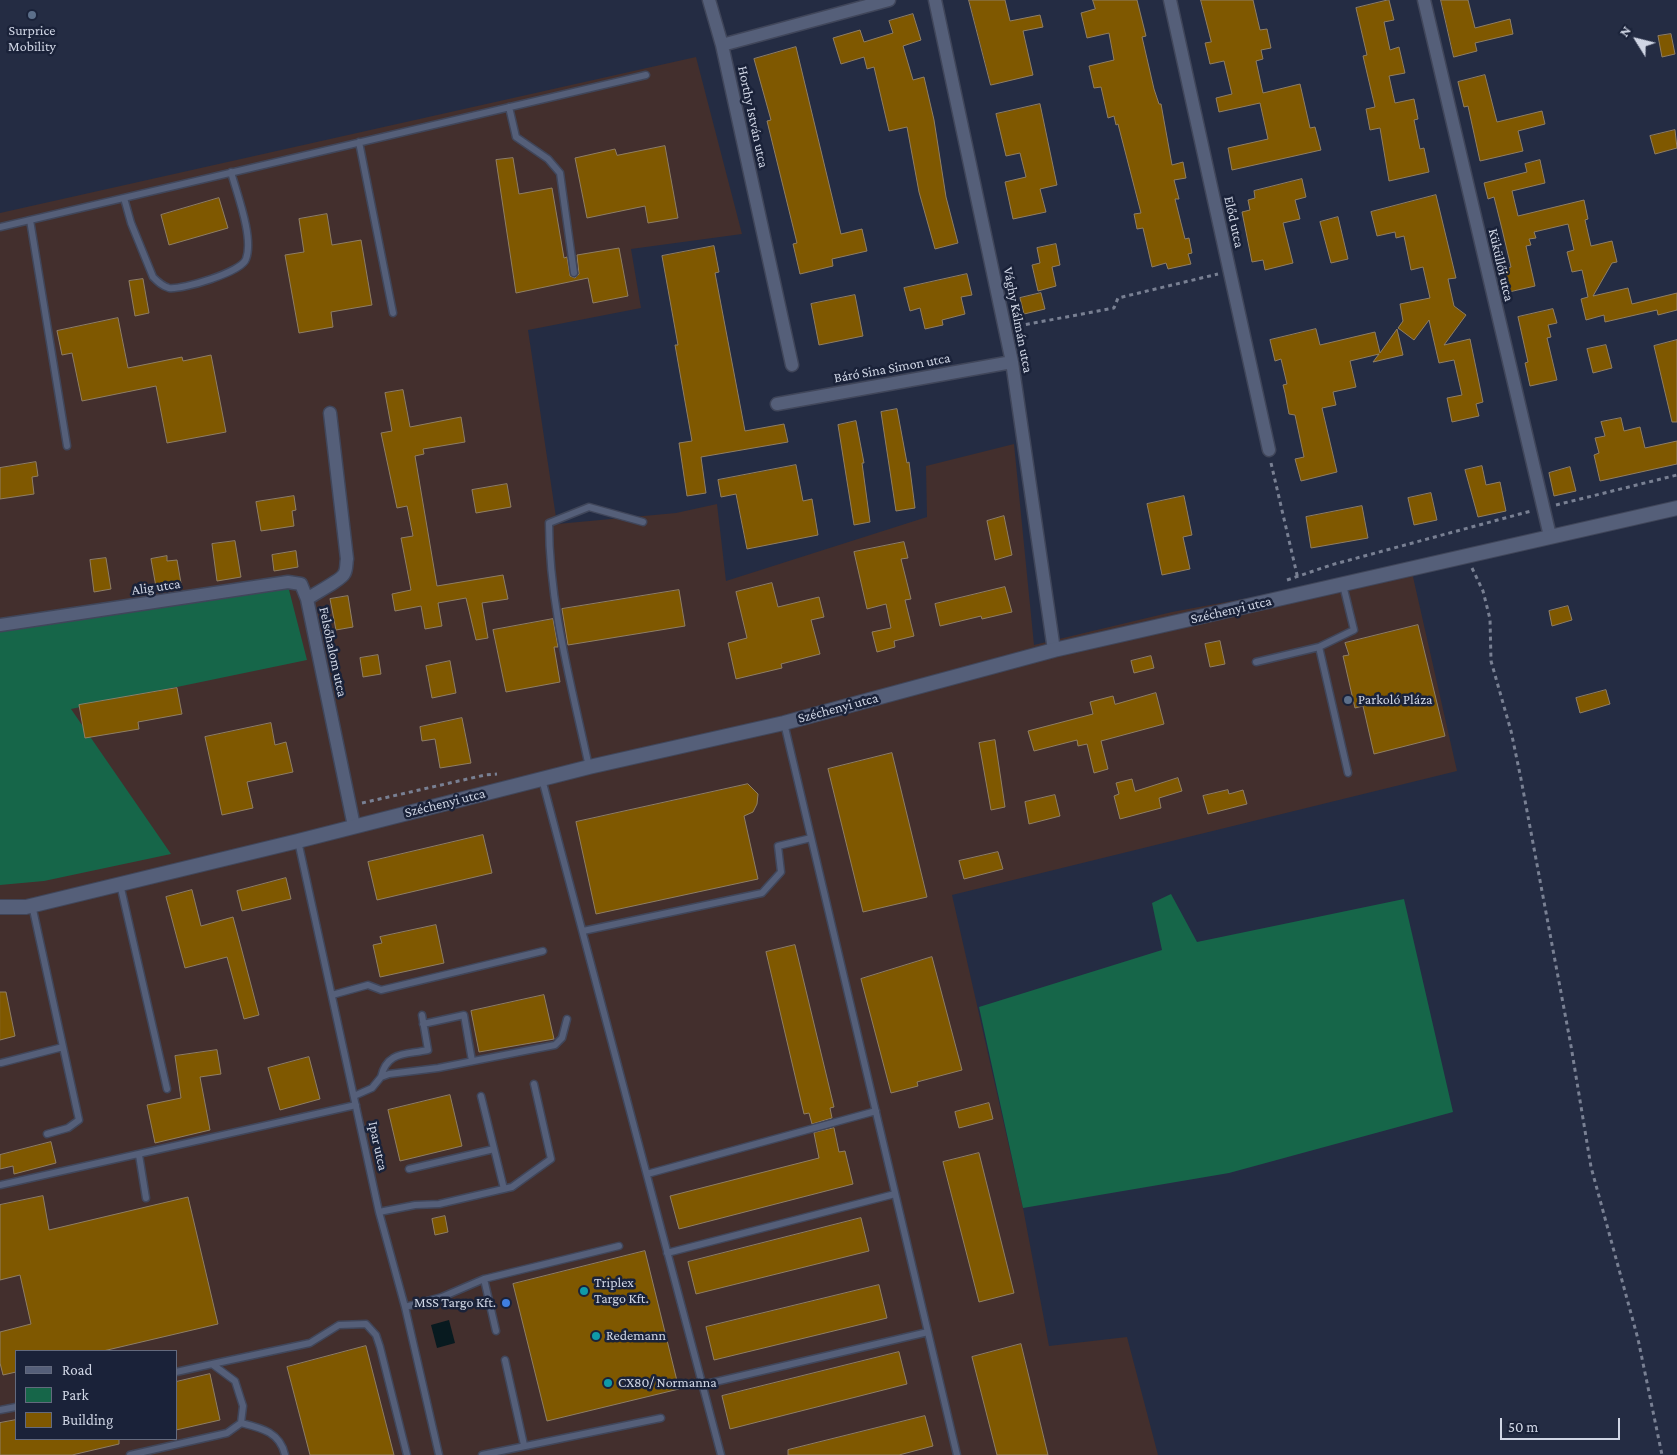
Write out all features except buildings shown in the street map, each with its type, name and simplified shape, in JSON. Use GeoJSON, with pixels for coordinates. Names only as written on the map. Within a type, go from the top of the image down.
{"type":"FeatureCollection","features":[{"type":"Feature","properties":{"kind":"street","name":"Horthy István utca"},"geometry":{"type":"LineString","coordinates":[[709,0],[722,45],[792,365]]}},
{"type":"Feature","properties":{"kind":"street"},"geometry":{"type":"LineString","coordinates":[[722,45],[889,0]]}},
{"type":"Feature","properties":{"kind":"street","name":"Vághy Kálmán utca"},"geometry":{"type":"LineString","coordinates":[[935,0],[1012,362],[1054,650]]}},
{"type":"Feature","properties":{"kind":"street","name":"Előd utca"},"geometry":{"type":"LineString","coordinates":[[1170,0],[1268,450]]}},
{"type":"Feature","properties":{"kind":"street","name":"Küküllői utca"},"geometry":{"type":"LineString","coordinates":[[1424,0],[1550,536]]}},
{"type":"Feature","properties":{"kind":"street","name":"Báró Sina Simon utca"},"geometry":{"type":"LineString","coordinates":[[777,404],[1012,362]]}},
{"type":"Feature","properties":{"kind":"street","name":"Felsőhalom utca"},"geometry":{"type":"LineString","coordinates":[[330,413],[347,558],[346,573],[339,580],[328,584],[307,599],[354,826]]}},
{"type":"Feature","properties":{"kind":"street","name":"Széchenyi utca"},"geometry":{"type":"LineString","coordinates":[[0,907],[32,905],[298,841],[590,767],[784,723],[1054,650],[1677,508]]}},
{"type":"Feature","properties":{"kind":"street","name":"Alig utca"},"geometry":{"type":"LineString","coordinates":[[0,625],[288,582],[301,584],[307,599]]}},
{"type":"Feature","properties":{"kind":"lane"},"geometry":{"type":"LineString","coordinates":[[0,227],[646,75]]}},
{"type":"Feature","properties":{"kind":"lane"},"geometry":{"type":"LineString","coordinates":[[509,107],[516,137],[548,159],[560,173],[574,273]]}},
{"type":"Feature","properties":{"kind":"lane"},"geometry":{"type":"LineString","coordinates":[[359,142],[394,313]]}},
{"type":"Feature","properties":{"kind":"lane"},"geometry":{"type":"LineString","coordinates":[[124,198],[130,223],[153,277],[159,284],[169,288],[184,287],[235,270],[246,261],[250,246],[231,172]]}},
{"type":"Feature","properties":{"kind":"lane"},"geometry":{"type":"LineString","coordinates":[[30,220],[67,446]]}},
{"type":"Feature","properties":{"kind":"lane"},"geometry":{"type":"LineString","coordinates":[[590,767],[572,694],[549,557],[549,523],[590,507],[642,522]]}},
{"type":"Feature","properties":{"kind":"lane"},"geometry":{"type":"LineString","coordinates":[[1256,662],[1319,648],[1354,630],[1343,585]]}},
{"type":"Feature","properties":{"kind":"lane"},"geometry":{"type":"LineString","coordinates":[[1319,648],[1348,773]]}},
{"type":"Feature","properties":{"kind":"lane"},"geometry":{"type":"LineString","coordinates":[[784,723],[957,1455]]}},
{"type":"Feature","properties":{"kind":"lane"},"geometry":{"type":"LineString","coordinates":[[542,779],[721,1455]]}},
{"type":"Feature","properties":{"kind":"lane"},"geometry":{"type":"LineString","coordinates":[[583,931],[762,893],[781,872],[778,846],[812,838]]}},
{"type":"Feature","properties":{"kind":"lane","name":"Ipar utca"},"geometry":{"type":"LineString","coordinates":[[298,841],[379,1212],[405,1307],[439,1455]]}},
{"type":"Feature","properties":{"kind":"lane"},"geometry":{"type":"LineString","coordinates":[[120,884],[167,1089]]}},
{"type":"Feature","properties":{"kind":"lane"},"geometry":{"type":"LineString","coordinates":[[32,905],[79,1120],[68,1128],[47,1134]]}},
{"type":"Feature","properties":{"kind":"lane"},"geometry":{"type":"LineString","coordinates":[[332,995],[368,985],[381,990],[543,951]]}},
{"type":"Feature","properties":{"kind":"lane"},"geometry":{"type":"LineString","coordinates":[[423,1024],[464,1014],[472,1062]]}},
{"type":"Feature","properties":{"kind":"lane"},"geometry":{"type":"LineString","coordinates":[[354,1096],[372,1088],[381,1077],[384,1064],[392,1057],[428,1050],[422,1015]]}},
{"type":"Feature","properties":{"kind":"lane"},"geometry":{"type":"LineString","coordinates":[[381,1077],[389,1074],[472,1062],[555,1045],[562,1038],[567,1019]]}},
{"type":"Feature","properties":{"kind":"lane"},"geometry":{"type":"LineString","coordinates":[[0,1062],[63,1047]]}},
{"type":"Feature","properties":{"kind":"lane"},"geometry":{"type":"LineString","coordinates":[[379,1212],[415,1205],[439,1204],[512,1187],[551,1159],[534,1084]]}},
{"type":"Feature","properties":{"kind":"lane"},"geometry":{"type":"LineString","coordinates":[[481,1096],[504,1189]]}},
{"type":"Feature","properties":{"kind":"lane"},"geometry":{"type":"LineString","coordinates":[[0,1185],[356,1105]]}},
{"type":"Feature","properties":{"kind":"lane"},"geometry":{"type":"LineString","coordinates":[[647,1174],[876,1111]]}},
{"type":"Feature","properties":{"kind":"lane"},"geometry":{"type":"LineString","coordinates":[[409,1169],[494,1148]]}},
{"type":"Feature","properties":{"kind":"lane"},"geometry":{"type":"LineString","coordinates":[[138,1155],[146,1198]]}},
{"type":"Feature","properties":{"kind":"lane"},"geometry":{"type":"LineString","coordinates":[[668,1253],[895,1194]]}},
{"type":"Feature","properties":{"kind":"lane"},"geometry":{"type":"LineString","coordinates":[[405,1307],[442,1297],[484,1279],[620,1246]]}},
{"type":"Feature","properties":{"kind":"lane"},"geometry":{"type":"LineString","coordinates":[[484,1279],[496,1331]]}},
{"type":"Feature","properties":{"kind":"lane"},"geometry":{"type":"LineString","coordinates":[[178,1372],[310,1343],[339,1325],[366,1324],[376,1335],[380,1347],[406,1455]]}},
{"type":"Feature","properties":{"kind":"lane"},"geometry":{"type":"LineString","coordinates":[[702,1385],[928,1332]]}},
{"type":"Feature","properties":{"kind":"lane"},"geometry":{"type":"LineString","coordinates":[[505,1360],[524,1445]]}},
{"type":"Feature","properties":{"kind":"lane"},"geometry":{"type":"LineString","coordinates":[[130,1455],[227,1434],[241,1422],[243,1406],[235,1381],[212,1364]]}},
{"type":"Feature","properties":{"kind":"lane"},"geometry":{"type":"LineString","coordinates":[[0,1410],[15,1407]]}},
{"type":"Feature","properties":{"kind":"lane"},"geometry":{"type":"LineString","coordinates":[[482,1455],[661,1418]]}},
{"type":"Feature","properties":{"kind":"lane"},"geometry":{"type":"LineString","coordinates":[[241,1422],[271,1432],[283,1447],[285,1455]]}},
{"type":"Feature","properties":{"kind":"path"},"geometry":{"type":"LineString","coordinates":[[1005,328],[1114,308],[1118,298],[1229,271]]}},
{"type":"Feature","properties":{"kind":"path"},"geometry":{"type":"LineString","coordinates":[[1268,450],[1294,561]]}},
{"type":"Feature","properties":{"kind":"path"},"geometry":{"type":"LineString","coordinates":[[1467,556],[1483,591],[1490,619],[1491,661],[1511,731],[1521,779],[1572,1046],[1591,1167],[1638,1339],[1662,1455]]}},
{"type":"Feature","properties":{"kind":"shaded area"},"geometry":{"type":"Polygon","coordinates":[[[696,57],[742,234],[631,249],[641,308],[528,330],[557,524],[676,513],[717,504],[726,581],[927,517],[926,466],[1014,444],[1034,645],[1172,612],[1411,568],[1457,771],[952,895],[1023,1208],[1049,1346],[1127,1337],[1158,1455],[0,1455],[0,213],[696,57]]]}},
{"type":"Feature","properties":{"kind":"shaded area"},"geometry":{"type":"Polygon","coordinates":[[[449,1320],[455,1343],[437,1348],[431,1325],[449,1320]]]}},
{"type":"Feature","properties":{"kind":"green space"},"geometry":{"type":"Polygon","coordinates":[[[287,582],[307,660],[71,709],[171,854],[44,881],[0,885],[0,626],[287,582]]]}},
{"type":"Feature","properties":{"kind":"green space"},"geometry":{"type":"Polygon","coordinates":[[[1171,894],[1197,942],[1404,899],[1453,1112],[1229,1173],[1023,1208],[979,1007],[1162,950],[1152,903],[1171,894]]]}},
{"type":"Feature","properties":{"kind":"place","name":"Surprice Mobility"},"geometry":{"type":"Point","coordinates":[32,15]}},
{"type":"Feature","properties":{"kind":"place","name":"Parkoló Pláza"},"geometry":{"type":"Point","coordinates":[1348,700]}},
{"type":"Feature","properties":{"kind":"place","name":"Triplex Targo Kft."},"geometry":{"type":"Point","coordinates":[584,1291]}},
{"type":"Feature","properties":{"kind":"place","name":"MSS Targo Kft."},"geometry":{"type":"Point","coordinates":[506,1303]}},
{"type":"Feature","properties":{"kind":"place","name":"Redemann"},"geometry":{"type":"Point","coordinates":[596,1336]}},
{"type":"Feature","properties":{"kind":"place","name":"CX80/ Normanna"},"geometry":{"type":"Point","coordinates":[608,1383]}}]}
